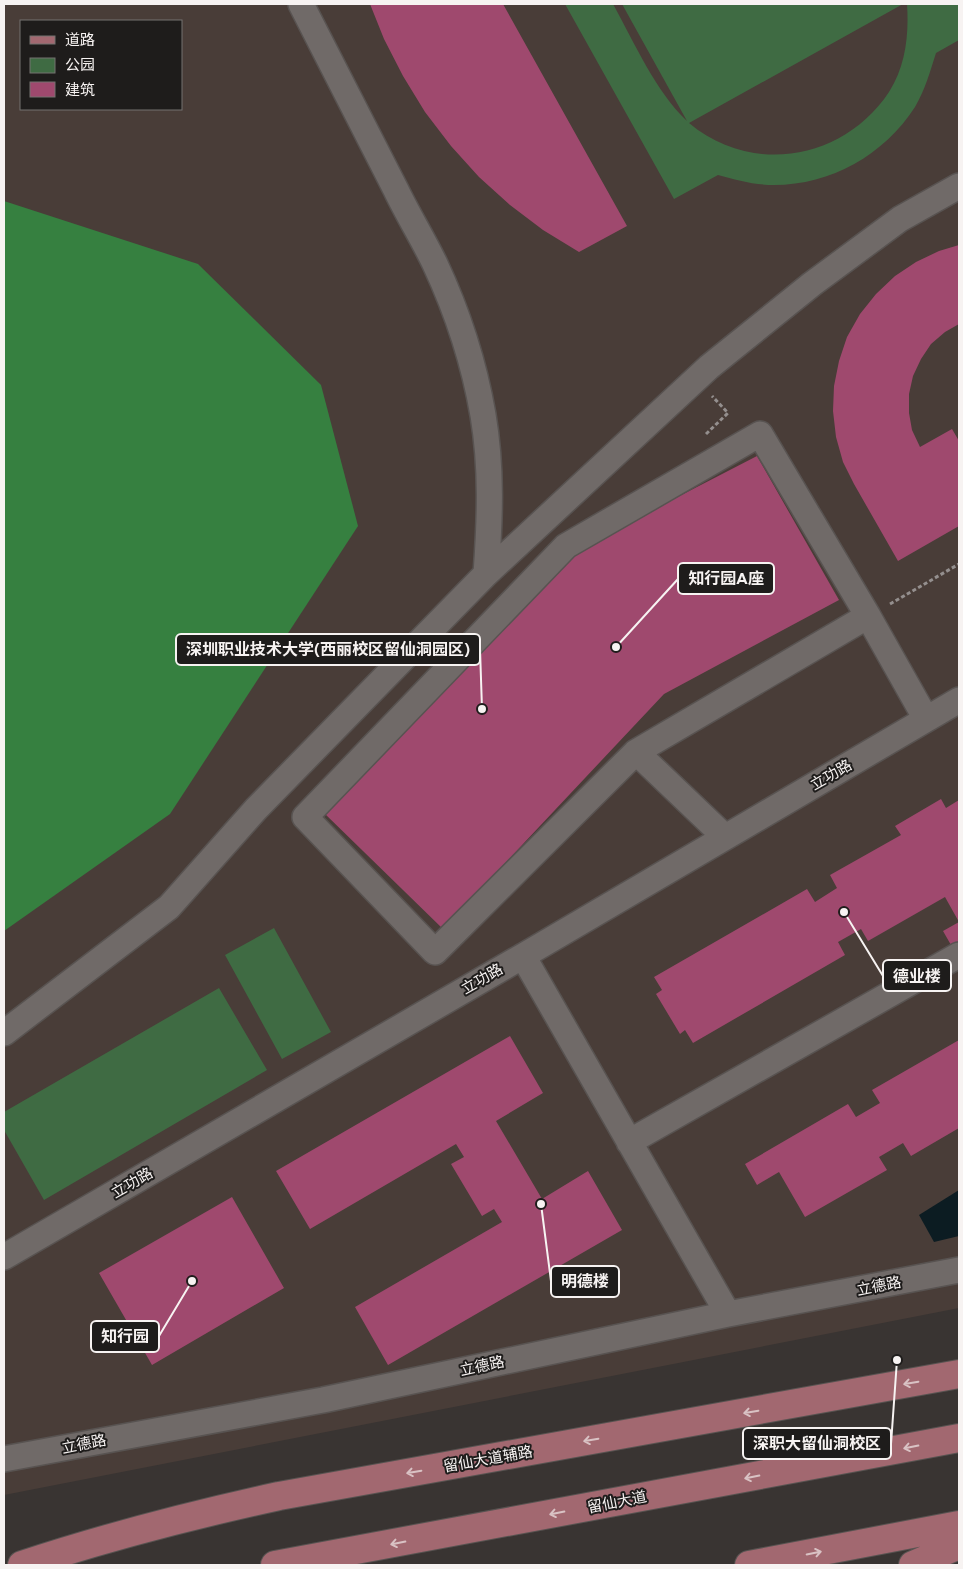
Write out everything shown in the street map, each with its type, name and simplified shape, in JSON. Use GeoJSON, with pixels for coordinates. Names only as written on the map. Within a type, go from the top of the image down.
{"type":"FeatureCollection","features":[{"type":"Feature","properties":{"kind":"main road","name":"留仙大道辅路"},"geometry":{"type":"LineString","coordinates":[[22,1565],[144,1527],[270,1498],[959,1374]]}},
{"type":"Feature","properties":{"kind":"main road","name":"留仙大道"},"geometry":{"type":"LineString","coordinates":[[275,1565],[959,1438]]}},
{"type":"Feature","properties":{"kind":"main road"},"geometry":{"type":"LineString","coordinates":[[749,1565],[959,1525]]}},
{"type":"Feature","properties":{"kind":"main road"},"geometry":{"type":"LineString","coordinates":[[913,1565],[959,1546]]}},
{"type":"Feature","properties":{"kind":"street"},"geometry":{"type":"LineString","coordinates":[[301,4],[434,263],[458,321],[472,363],[483,415],[489,468],[490,521],[486,574]]}},
{"type":"Feature","properties":{"kind":"street"},"geometry":{"type":"LineString","coordinates":[[4,1033],[169,907],[256,809],[486,574],[709,367],[812,284],[900,219],[959,186]]}},
{"type":"Feature","properties":{"kind":"street"},"geometry":{"type":"LineString","coordinates":[[868,616],[636,752],[435,952],[305,817],[566,546],[760,434],[868,616],[926,719]]}},
{"type":"Feature","properties":{"kind":"street","name":"立功路"},"geometry":{"type":"LineString","coordinates":[[4,1257],[959,700]]}},
{"type":"Feature","properties":{"kind":"street"},"geometry":{"type":"LineString","coordinates":[[636,752],[725,837]]}},
{"type":"Feature","properties":{"kind":"street"},"geometry":{"type":"LineString","coordinates":[[629,1142],[959,955]]}},
{"type":"Feature","properties":{"kind":"street"},"geometry":{"type":"LineString","coordinates":[[523,956],[728,1314]]}},
{"type":"Feature","properties":{"kind":"street","name":"立德路"},"geometry":{"type":"LineString","coordinates":[[4,1459],[323,1400],[728,1314],[959,1270]]}},
{"type":"Feature","properties":{"kind":"path"},"geometry":{"type":"LineString","coordinates":[[868,616],[959,564]]}},
{"type":"Feature","properties":{"kind":"shaded area"},"geometry":{"type":"Polygon","coordinates":[[[4,4],[959,4],[959,1308],[4,1495],[4,4]]]}},
{"type":"Feature","properties":{"kind":"shaded area"},"geometry":{"type":"Polygon","coordinates":[[[959,1190],[959,1236],[934,1242],[919,1215],[959,1190]]]}},
{"type":"Feature","properties":{"kind":"green space"},"geometry":{"type":"Polygon","coordinates":[[[565,4],[613,4],[637,50],[665,96],[687,121],[622,4],[903,4],[689,123],[714,140],[740,150],[768,154],[796,153],[823,146],[848,133],[870,115],[895,82],[903,60],[907,38],[907,4],[959,4],[959,40],[936,53],[922,94],[902,124],[872,153],[854,164],[816,180],[795,184],[759,184],[718,175],[674,199],[565,4]]]}},
{"type":"Feature","properties":{"kind":"green space"},"geometry":{"type":"Polygon","coordinates":[[[4,201],[198,264],[321,385],[358,526],[170,814],[4,931],[4,201]]]}},
{"type":"Feature","properties":{"kind":"green space"},"geometry":{"type":"Polygon","coordinates":[[[274,928],[331,1032],[282,1059],[225,955],[274,928]]]}},
{"type":"Feature","properties":{"kind":"green space"},"geometry":{"type":"Polygon","coordinates":[[[219,988],[267,1070],[44,1200],[4,1130],[4,1112],[219,988]]]}},
{"type":"Feature","properties":{"kind":"building"},"geometry":{"type":"Polygon","coordinates":[[[370,4],[503,4],[627,226],[579,252],[543,230],[510,205],[479,177],[451,146],[425,112],[403,76],[384,39],[370,4]]]}},
{"type":"Feature","properties":{"kind":"building"},"geometry":{"type":"Polygon","coordinates":[[[959,245],[959,324],[945,332],[931,344],[921,359],[913,376],[909,394],[909,413],[912,430],[920,447],[952,429],[959,441],[959,526],[898,561],[843,462],[836,437],[833,411],[834,386],[839,361],[847,337],[860,314],[876,294],[895,276],[916,262],[939,251],[959,245]]]}},
{"type":"Feature","properties":{"kind":"building"},"geometry":{"type":"Polygon","coordinates":[[[757,456],[839,600],[664,694],[443,929],[323,812],[571,552],[757,456]]]}},
{"type":"Feature","properties":{"kind":"building"},"geometry":{"type":"Polygon","coordinates":[[[941,799],[946,808],[959,800],[959,922],[945,897],[868,941],[861,929],[838,942],[845,955],[693,1043],[685,1030],[680,1034],[656,994],[662,990],[654,977],[807,889],[815,902],[837,888],[830,875],[901,835],[895,826],[941,799]]]}},
{"type":"Feature","properties":{"kind":"building"},"geometry":{"type":"Polygon","coordinates":[[[959,922],[959,959],[943,931],[959,922]]]}},
{"type":"Feature","properties":{"kind":"building"},"geometry":{"type":"Polygon","coordinates":[[[510,1036],[543,1093],[496,1121],[542,1199],[588,1171],[622,1230],[388,1365],[355,1307],[502,1222],[494,1209],[482,1216],[451,1164],[464,1157],[456,1144],[310,1229],[276,1171],[510,1036]]]}},
{"type":"Feature","properties":{"kind":"building"},"geometry":{"type":"Polygon","coordinates":[[[959,1040],[959,1128],[911,1156],[903,1143],[879,1157],[887,1170],[805,1217],[779,1172],[757,1185],[745,1164],[848,1104],[856,1117],[880,1103],[872,1090],[959,1040]]]}},
{"type":"Feature","properties":{"kind":"building"},"geometry":{"type":"Polygon","coordinates":[[[232,1197],[284,1288],[152,1365],[99,1273],[232,1197]]]}},
{"type":"Feature","properties":{"kind":"place","name":"知行园A座"},"geometry":{"type":"Point","coordinates":[616,647]}},
{"type":"Feature","properties":{"kind":"place","name":"深圳职业技术大学(西丽校区留仙洞园区)"},"geometry":{"type":"Point","coordinates":[482,709]}},
{"type":"Feature","properties":{"kind":"place","name":"德业楼"},"geometry":{"type":"Point","coordinates":[844,912]}},
{"type":"Feature","properties":{"kind":"place","name":"明德楼"},"geometry":{"type":"Point","coordinates":[541,1204]}},
{"type":"Feature","properties":{"kind":"place","name":"知行园"},"geometry":{"type":"Point","coordinates":[192,1281]}},
{"type":"Feature","properties":{"kind":"place","name":"深职大留仙洞校区"},"geometry":{"type":"Point","coordinates":[897,1360]}}]}
